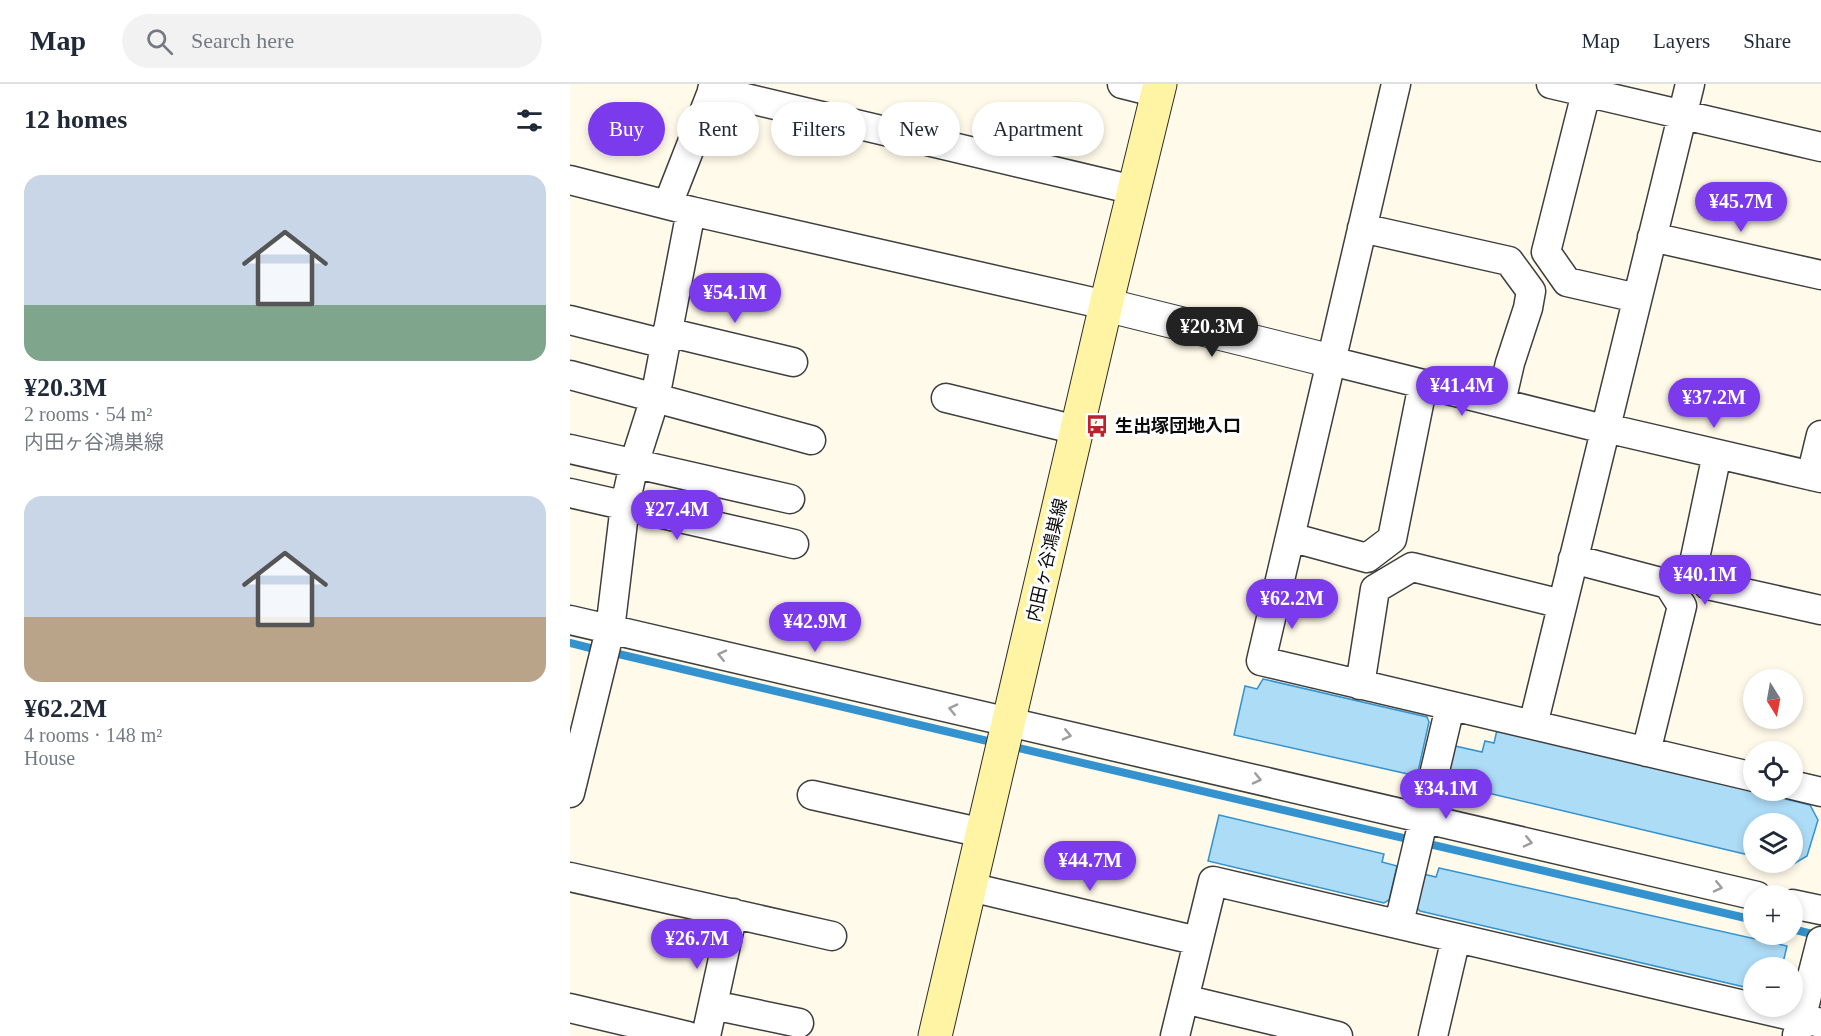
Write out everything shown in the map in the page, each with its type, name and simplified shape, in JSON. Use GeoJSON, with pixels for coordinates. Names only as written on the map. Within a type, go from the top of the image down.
{"type":"FeatureCollection","features":[{"type":"Feature","properties":{"kind":"main road","name":"内田ヶ谷鴻巣線"},"geometry":{"type":"LineString","coordinates":[[935,1036],[1159,88]]}},
{"type":"Feature","properties":{"kind":"street"},"geometry":{"type":"LineString","coordinates":[[1122,84],[1159,88]]}},
{"type":"Feature","properties":{"kind":"street"},"geometry":{"type":"LineString","coordinates":[[1396,84],[1261,661],[1743,774]]}},
{"type":"Feature","properties":{"kind":"street"},"geometry":{"type":"LineString","coordinates":[[1551,84],[1821,147]]}},
{"type":"Feature","properties":{"kind":"street"},"geometry":{"type":"LineString","coordinates":[[1533,725],[1690,84]]}},
{"type":"Feature","properties":{"kind":"street"},"geometry":{"type":"LineString","coordinates":[[571,788],[610,630],[625,505],[633,464],[655,398],[666,338],[680,207],[714,87],[1134,190]]}},
{"type":"Feature","properties":{"kind":"street"},"geometry":{"type":"LineString","coordinates":[[1587,93],[1546,252],[1567,282],[1636,298]]}},
{"type":"Feature","properties":{"kind":"street"},"geometry":{"type":"LineString","coordinates":[[570,180],[1106,305],[1604,429],[1816,477],[1821,435]]}},
{"type":"Feature","properties":{"kind":"street"},"geometry":{"type":"LineString","coordinates":[[1362,228],[1509,261],[1531,291],[1500,402]]}},
{"type":"Feature","properties":{"kind":"street"},"geometry":{"type":"LineString","coordinates":[[1652,237],[1821,275]]}},
{"type":"Feature","properties":{"kind":"street"},"geometry":{"type":"LineString","coordinates":[[570,320],[793,362]]}},
{"type":"Feature","properties":{"kind":"street"},"geometry":{"type":"LineString","coordinates":[[570,375],[811,440]]}},
{"type":"Feature","properties":{"kind":"street"},"geometry":{"type":"LineString","coordinates":[[1290,537],[1367,558],[1392,538],[1423,384]]}},
{"type":"Feature","properties":{"kind":"street"},"geometry":{"type":"LineString","coordinates":[[946,398],[1077,430]]}},
{"type":"Feature","properties":{"kind":"street"},"geometry":{"type":"LineString","coordinates":[[570,449],[790,499]]}},
{"type":"Feature","properties":{"kind":"street"},"geometry":{"type":"LineString","coordinates":[[1717,454],[1694,563],[1708,585],[1821,610]]}},
{"type":"Feature","properties":{"kind":"street"},"geometry":{"type":"LineString","coordinates":[[570,493],[794,544]]}},
{"type":"Feature","properties":{"kind":"street"},"geometry":{"type":"LineString","coordinates":[[1573,559],[1668,584],[1682,606],[1646,752]]}},
{"type":"Feature","properties":{"kind":"street"},"geometry":{"type":"LineString","coordinates":[[1360,685],[1375,589],[1412,567],[1562,604]]}},
{"type":"Feature","properties":{"kind":"street"},"geometry":{"type":"LineString","coordinates":[[570,620],[1743,893]]}},
{"type":"Feature","properties":{"kind":"street"},"geometry":{"type":"LineString","coordinates":[[1399,923],[1450,707]]}},
{"type":"Feature","properties":{"kind":"street"},"geometry":{"type":"LineString","coordinates":[[1803,788],[1821,792]]}},
{"type":"Feature","properties":{"kind":"street"},"geometry":{"type":"LineString","coordinates":[[812,795],[983,833]]}},
{"type":"Feature","properties":{"kind":"street"},"geometry":{"type":"LineString","coordinates":[[570,877],[832,936]]}},
{"type":"Feature","properties":{"kind":"street"},"geometry":{"type":"LineString","coordinates":[[1175,1036],[1213,881],[1399,923],[1806,1026],[1821,941]]}},
{"type":"Feature","properties":{"kind":"street"},"geometry":{"type":"LineString","coordinates":[[970,887],[1198,941]]}},
{"type":"Feature","properties":{"kind":"street"},"geometry":{"type":"LineString","coordinates":[[1803,906],[1821,910]]}},
{"type":"Feature","properties":{"kind":"street"},"geometry":{"type":"LineString","coordinates":[[706,1036],[733,913]]}},
{"type":"Feature","properties":{"kind":"street"},"geometry":{"type":"LineString","coordinates":[[1433,1036],[1456,938]]}},
{"type":"Feature","properties":{"kind":"street"},"geometry":{"type":"LineString","coordinates":[[1184,999],[1338,1036]]}},
{"type":"Feature","properties":{"kind":"street"},"geometry":{"type":"LineString","coordinates":[[713,1005],[799,1023]]}},
{"type":"Feature","properties":{"kind":"street"},"geometry":{"type":"LineString","coordinates":[[570,1008],[688,1036]]}},
{"type":"Feature","properties":{"kind":"water"},"geometry":{"type":"Polygon","coordinates":[[[1263,679],[1427,717],[1429,722],[1417,776],[1234,735],[1245,686],[1257,689],[1263,679]]]}},
{"type":"Feature","properties":{"kind":"water"},"geometry":{"type":"Polygon","coordinates":[[[1497,730],[1743,789],[1743,801],[1793,801],[1810,805],[1818,820],[1807,856],[1803,858],[1803,813],[1743,813],[1743,854],[1450,784],[1447,779],[1455,746],[1482,752],[1485,741],[1494,743],[1497,730]]]}},
{"type":"Feature","properties":{"kind":"water"},"geometry":{"type":"Polygon","coordinates":[[[1219,815],[1384,854],[1382,862],[1397,866],[1389,900],[1384,903],[1208,861],[1219,815]]]}},
{"type":"Feature","properties":{"kind":"water"},"geometry":{"type":"Polygon","coordinates":[[[1439,868],[1743,936],[1743,945],[1787,946],[1784,957],[1743,957],[1743,987],[1420,911],[1415,906],[1423,874],[1436,877],[1439,868]]]}},
{"type":"Feature","properties":{"kind":"waterway"},"geometry":{"type":"LineString","coordinates":[[570,643],[598,650]]}},
{"type":"Feature","properties":{"kind":"waterway"},"geometry":{"type":"LineString","coordinates":[[610,652],[996,743]]}},
{"type":"Feature","properties":{"kind":"waterway"},"geometry":{"type":"LineString","coordinates":[[1010,746],[1743,917]]}},
{"type":"Feature","properties":{"kind":"waterway"},"geometry":{"type":"LineString","coordinates":[[1803,932],[1820,936]]}},
{"type":"Feature","properties":{"kind":"place","name":"生出塚団地入口"},"geometry":{"type":"Point","coordinates":[1097,426]}}]}
